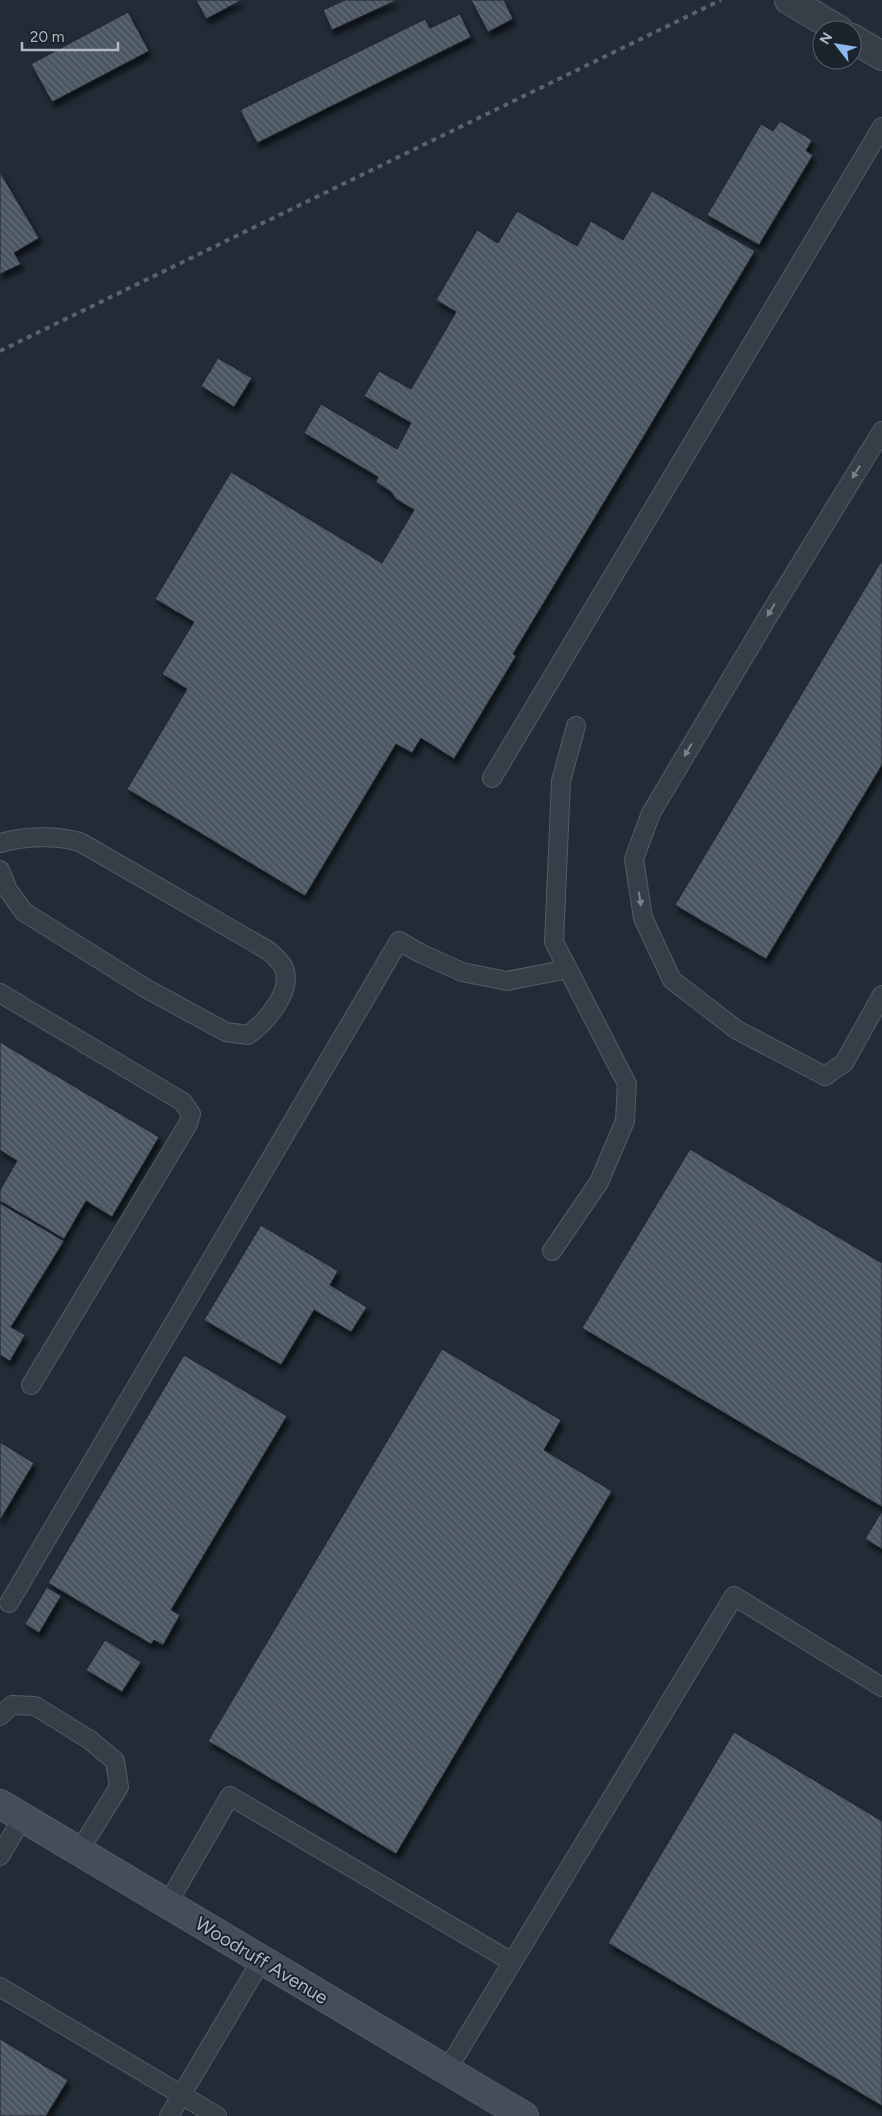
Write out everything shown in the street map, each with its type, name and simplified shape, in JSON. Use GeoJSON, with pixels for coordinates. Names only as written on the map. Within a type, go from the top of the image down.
{"type":"FeatureCollection","features":[{"type":"Feature","properties":{"kind":"main road","name":"Woodruff Avenue"},"geometry":{"type":"LineString","coordinates":[[0,1804],[524,2116]]}},
{"type":"Feature","properties":{"kind":"street"},"geometry":{"type":"LineString","coordinates":[[789,0],[822,20]]}},
{"type":"Feature","properties":{"kind":"street"},"geometry":{"type":"LineString","coordinates":[[862,44],[882,56]]}},
{"type":"Feature","properties":{"kind":"lane"},"geometry":{"type":"LineString","coordinates":[[492,778],[882,127]]}},
{"type":"Feature","properties":{"kind":"lane"},"geometry":{"type":"LineString","coordinates":[[882,430],[650,813],[634,859],[643,918],[672,980],[737,1030],[825,1076],[844,1062],[882,995]]}},
{"type":"Feature","properties":{"kind":"lane"},"geometry":{"type":"LineString","coordinates":[[552,1251],[599,1182],[625,1121],[627,1084],[554,942],[561,781],[576,726]]}},
{"type":"Feature","properties":{"kind":"lane"},"geometry":{"type":"LineString","coordinates":[[0,843],[9,840],[62,836],[80,842],[269,952],[283,966],[285,975],[277,1007],[264,1022],[248,1035],[226,1032],[148,989],[24,912],[8,890],[0,870]]}},
{"type":"Feature","properties":{"kind":"lane"},"geometry":{"type":"LineString","coordinates":[[9,1603],[399,941],[462,972],[507,981],[568,969]]}},
{"type":"Feature","properties":{"kind":"lane"},"geometry":{"type":"LineString","coordinates":[[0,993],[183,1102],[191,1114],[188,1124],[32,1385]]}},
{"type":"Feature","properties":{"kind":"lane"},"geometry":{"type":"LineString","coordinates":[[447,2070],[734,1596],[882,1687]]}},
{"type":"Feature","properties":{"kind":"lane"},"geometry":{"type":"LineString","coordinates":[[0,1716],[12,1705],[35,1706],[90,1740],[115,1761],[119,1787],[79,1851]]}},
{"type":"Feature","properties":{"kind":"lane"},"geometry":{"type":"LineString","coordinates":[[168,1904],[230,1796],[512,1962]]}},
{"type":"Feature","properties":{"kind":"lane"},"geometry":{"type":"LineString","coordinates":[[0,1856],[23,1817]]}},
{"type":"Feature","properties":{"kind":"lane"},"geometry":{"type":"LineString","coordinates":[[169,2116],[262,1959]]}},
{"type":"Feature","properties":{"kind":"lane"},"geometry":{"type":"LineString","coordinates":[[0,1987],[218,2116]]}},
{"type":"Feature","properties":{"kind":"building"},"geometry":{"type":"Polygon","coordinates":[[[196,0],[242,0],[206,19],[196,0]]]}},
{"type":"Feature","properties":{"kind":"building"},"geometry":{"type":"Polygon","coordinates":[[[345,0],[397,0],[332,30],[323,10],[345,0]]]}},
{"type":"Feature","properties":{"kind":"building"},"geometry":{"type":"Polygon","coordinates":[[[471,0],[504,0],[513,19],[488,32],[471,0]]]}},
{"type":"Feature","properties":{"kind":"building"},"geometry":{"type":"Polygon","coordinates":[[[128,12],[149,51],[52,102],[31,64],[128,12]]]}},
{"type":"Feature","properties":{"kind":"building"},"geometry":{"type":"Polygon","coordinates":[[[460,14],[471,37],[257,143],[240,110],[425,19],[430,28],[460,14]]]}},
{"type":"Feature","properties":{"kind":"building"},"geometry":{"type":"Polygon","coordinates":[[[780,121],[812,140],[806,151],[813,155],[759,245],[707,215],[761,124],[773,131],[780,121]]]}},
{"type":"Feature","properties":{"kind":"building"},"geometry":{"type":"Polygon","coordinates":[[[0,172],[39,238],[14,253],[21,264],[0,274],[0,172]]]}},
{"type":"Feature","properties":{"kind":"building"},"geometry":{"type":"Polygon","coordinates":[[[652,191],[755,251],[513,654],[516,656],[454,759],[421,738],[412,753],[396,744],[305,896],[127,789],[187,689],[162,674],[194,622],[155,599],[231,472],[382,563],[414,510],[396,499],[391,492],[376,482],[378,477],[304,433],[321,404],[397,449],[411,423],[364,396],[379,371],[411,389],[456,312],[436,300],[477,230],[498,243],[517,211],[577,246],[591,221],[623,240],[652,191]]]}},
{"type":"Feature","properties":{"kind":"building"},"geometry":{"type":"Polygon","coordinates":[[[218,358],[252,378],[234,407],[201,386],[218,358]]]}},
{"type":"Feature","properties":{"kind":"building"},"geometry":{"type":"Polygon","coordinates":[[[882,560],[882,765],[766,959],[675,905],[882,560]]]}},
{"type":"Feature","properties":{"kind":"building"},"geometry":{"type":"Polygon","coordinates":[[[0,1042],[159,1137],[112,1217],[86,1201],[64,1239],[0,1201],[0,1190],[17,1161],[0,1150],[0,1042]]]}},
{"type":"Feature","properties":{"kind":"building"},"geometry":{"type":"Polygon","coordinates":[[[690,1149],[882,1263],[882,1507],[582,1328],[690,1149]]]}},
{"type":"Feature","properties":{"kind":"building"},"geometry":{"type":"Polygon","coordinates":[[[0,1203],[64,1241],[11,1327],[25,1335],[10,1361],[0,1355],[0,1203]]]}},
{"type":"Feature","properties":{"kind":"building"},"geometry":{"type":"Polygon","coordinates":[[[261,1225],[338,1271],[330,1285],[367,1307],[351,1332],[314,1310],[281,1365],[204,1320],[261,1225]]]}},
{"type":"Feature","properties":{"kind":"building"},"geometry":{"type":"Polygon","coordinates":[[[442,1349],[561,1420],[544,1450],[612,1491],[396,1854],[208,1741],[442,1349]]]}},
{"type":"Feature","properties":{"kind":"building"},"geometry":{"type":"Polygon","coordinates":[[[184,1355],[287,1416],[171,1610],[180,1615],[163,1645],[154,1640],[151,1644],[48,1583],[184,1355]]]}},
{"type":"Feature","properties":{"kind":"building"},"geometry":{"type":"Polygon","coordinates":[[[0,1442],[34,1463],[0,1520],[0,1442]]]}},
{"type":"Feature","properties":{"kind":"building"},"geometry":{"type":"Polygon","coordinates":[[[882,1511],[882,1549],[865,1539],[882,1511]]]}},
{"type":"Feature","properties":{"kind":"building"},"geometry":{"type":"Polygon","coordinates":[[[47,1587],[61,1596],[39,1633],[25,1624],[47,1587]]]}},
{"type":"Feature","properties":{"kind":"building"},"geometry":{"type":"Polygon","coordinates":[[[105,1640],[141,1662],[122,1692],[86,1670],[105,1640]]]}},
{"type":"Feature","properties":{"kind":"building"},"geometry":{"type":"Polygon","coordinates":[[[734,1732],[882,1821],[882,2106],[608,1943],[734,1732]]]}},
{"type":"Feature","properties":{"kind":"building"},"geometry":{"type":"Polygon","coordinates":[[[0,2039],[68,2080],[46,2116],[0,2116],[0,2039]]]}},
{"type":"Feature","properties":{"kind":"railway"},"geometry":{"type":"LineString","coordinates":[[0,351],[721,0]]}}]}
